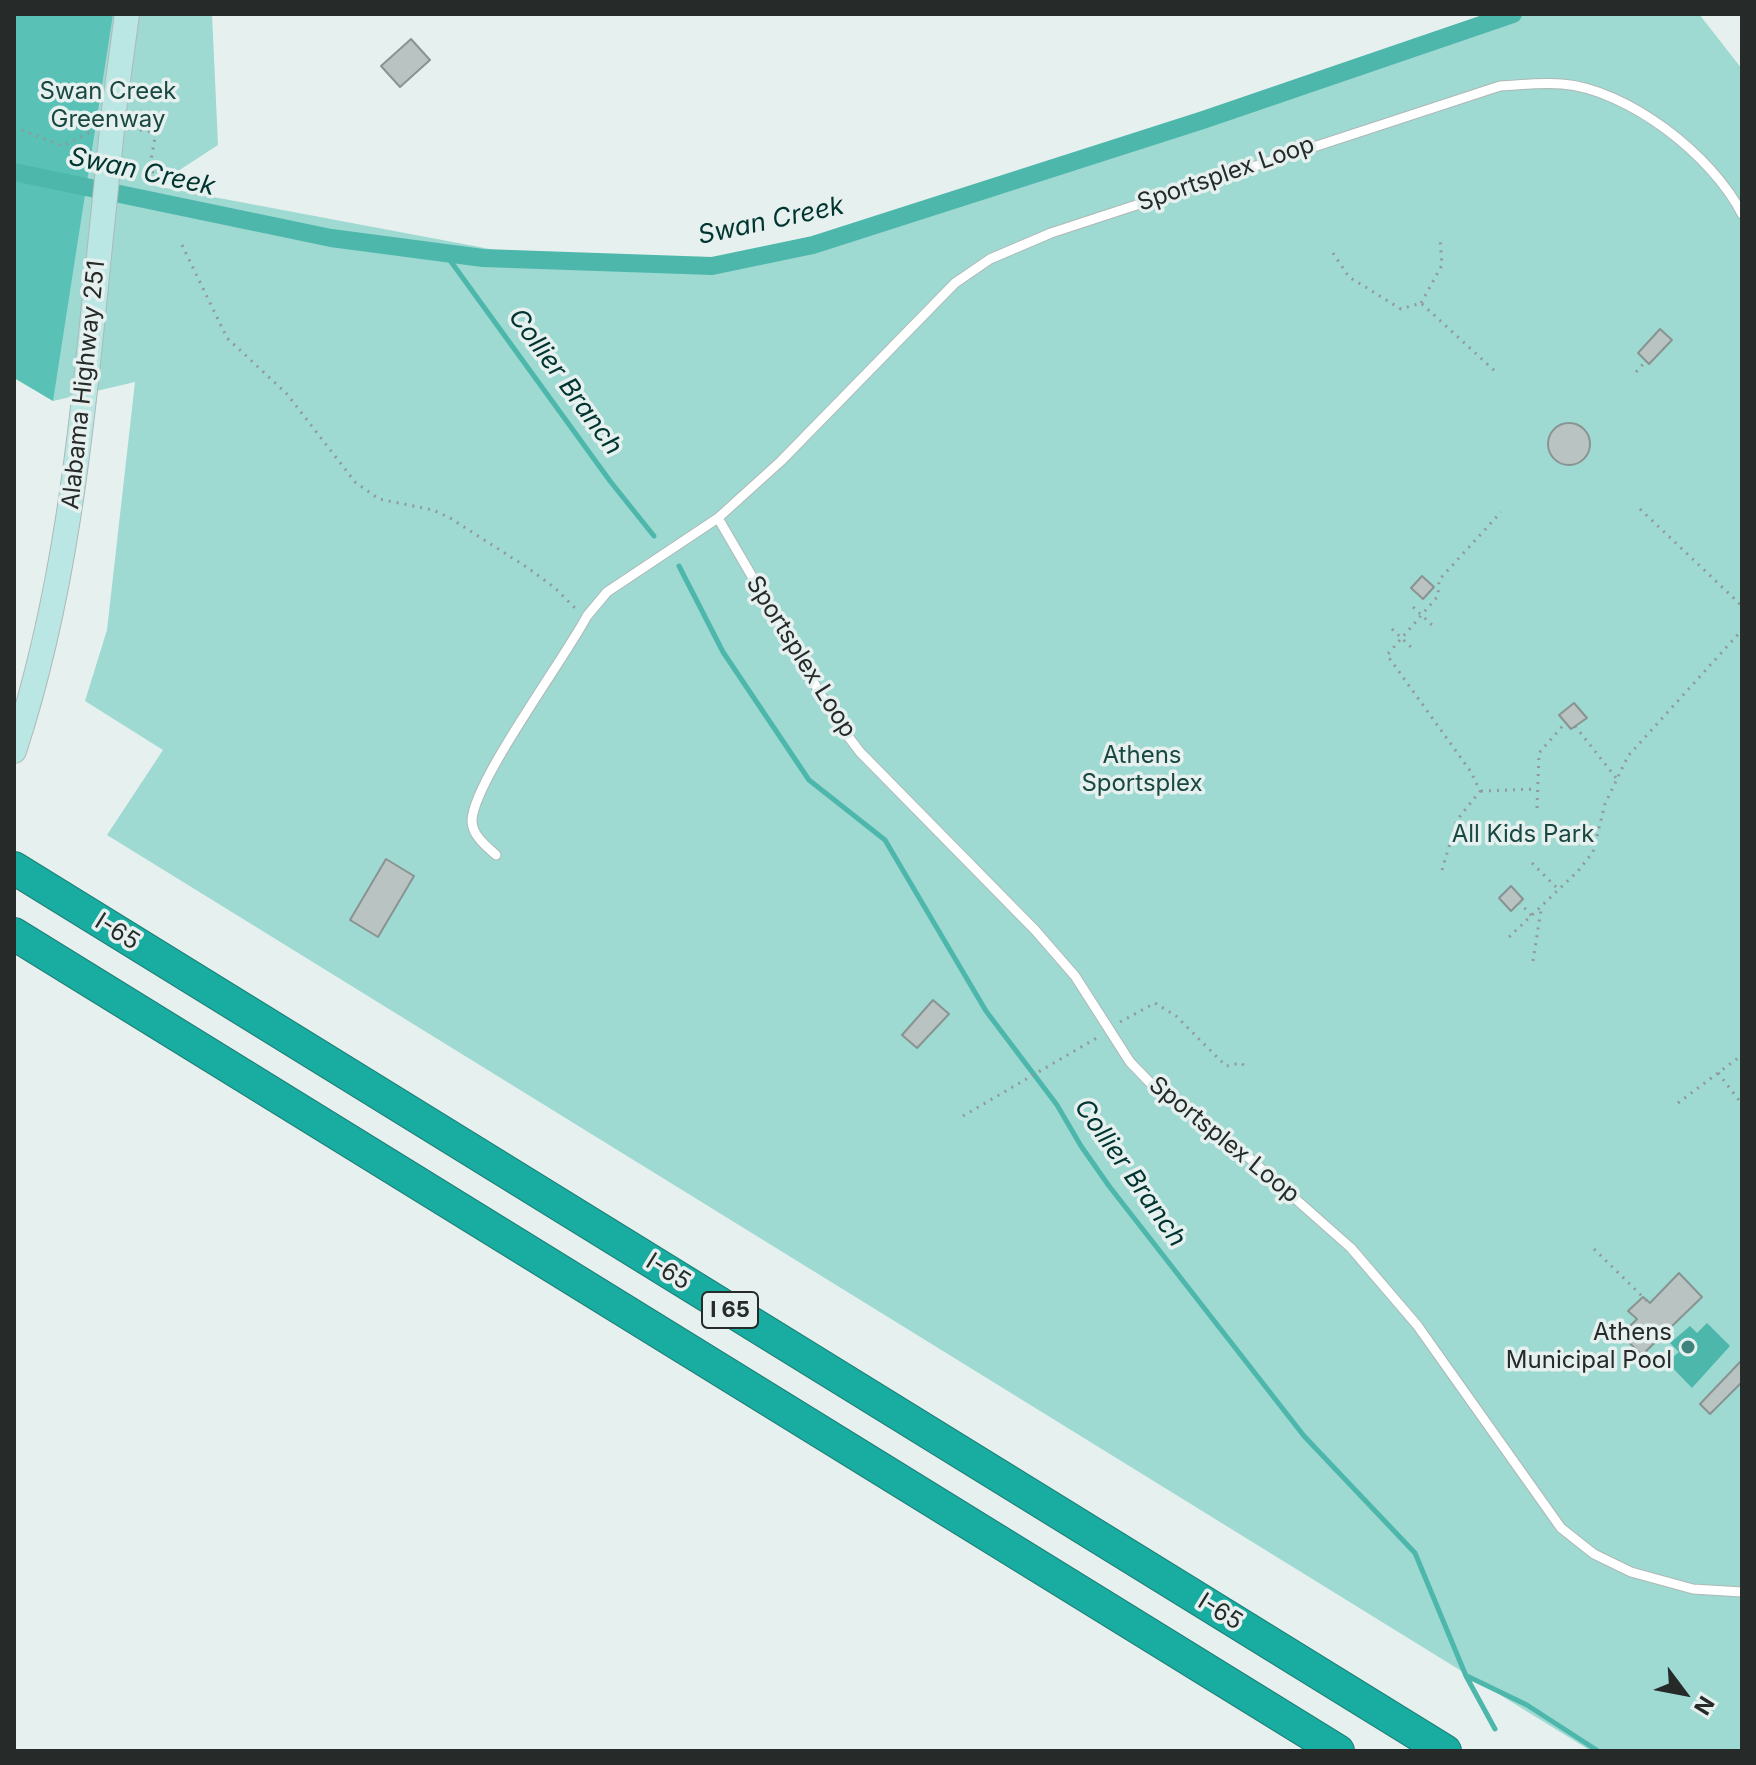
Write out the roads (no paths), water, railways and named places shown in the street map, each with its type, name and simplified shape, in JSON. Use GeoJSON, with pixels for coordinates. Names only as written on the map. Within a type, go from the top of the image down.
{"type":"FeatureCollection","features":[{"type":"Feature","properties":{"kind":"highway","name":"I-65"},"geometry":{"type":"LineString","coordinates":[[14,868],[1445,1751]]}},
{"type":"Feature","properties":{"kind":"highway","name":"I 65"},"geometry":{"type":"LineString","coordinates":[[14,934],[1338,1751]]}},
{"type":"Feature","properties":{"kind":"main road","name":"Alabama Highway 251"},"geometry":{"type":"LineString","coordinates":[[14,751],[30,701],[62,571],[99,256],[106,119],[127,14]]}},
{"type":"Feature","properties":{"kind":"lane","name":"Sportsplex Loop"},"geometry":{"type":"LineString","coordinates":[[496,855],[478,839],[471,821],[484,784],[587,616],[607,592],[718,518],[781,461],[955,283],[990,259],[1029,241],[1480,90],[1500,86],[1564,84],[1604,94],[1677,137],[1709,164],[1742,214]]}},
{"type":"Feature","properties":{"kind":"lane","name":"Sportsplex Loop"},"geometry":{"type":"LineString","coordinates":[[718,518],[835,719],[860,752],[1045,941],[1075,976],[1130,1062],[1159,1092],[1239,1149],[1351,1248],[1417,1325],[1561,1528],[1594,1554],[1631,1572],[1693,1589],[1742,1592]]}},
{"type":"Feature","properties":{"kind":"waterway","name":"Swan Creek"},"geometry":{"type":"LineString","coordinates":[[14,172],[331,238],[483,258],[712,266],[813,245],[1203,120],[1513,14]]}},
{"type":"Feature","properties":{"kind":"waterway","name":"Collier Branch"},"geometry":{"type":"LineString","coordinates":[[444,252],[610,481],[654,536]]}},
{"type":"Feature","properties":{"kind":"waterway","name":"Collier Branch"},"geometry":{"type":"LineString","coordinates":[[679,566],[723,652],[809,780],[885,840],[986,1011],[1057,1105],[1109,1186],[1304,1436],[1415,1553],[1466,1676],[1495,1729]]}},
{"type":"Feature","properties":{"kind":"waterway","name":"Collier Branch"},"geometry":{"type":"LineString","coordinates":[[1467,1676],[1527,1705],[1598,1751]]}},
{"type":"Feature","properties":{"kind":"place","name":"Athens Municipal Pool"},"geometry":{"type":"Point","coordinates":[1688,1347]}},
{"type":"Feature","properties":{"kind":"park label","name":"Swan Creek Greenway"},"geometry":{"type":"Point","coordinates":[108,106]}},
{"type":"Feature","properties":{"kind":"park label","name":"Athens Sportsplex"},"geometry":{"type":"Point","coordinates":[1142,770]}},
{"type":"Feature","properties":{"kind":"park label","name":"All Kids Park"},"geometry":{"type":"Point","coordinates":[1523,835]}}]}
